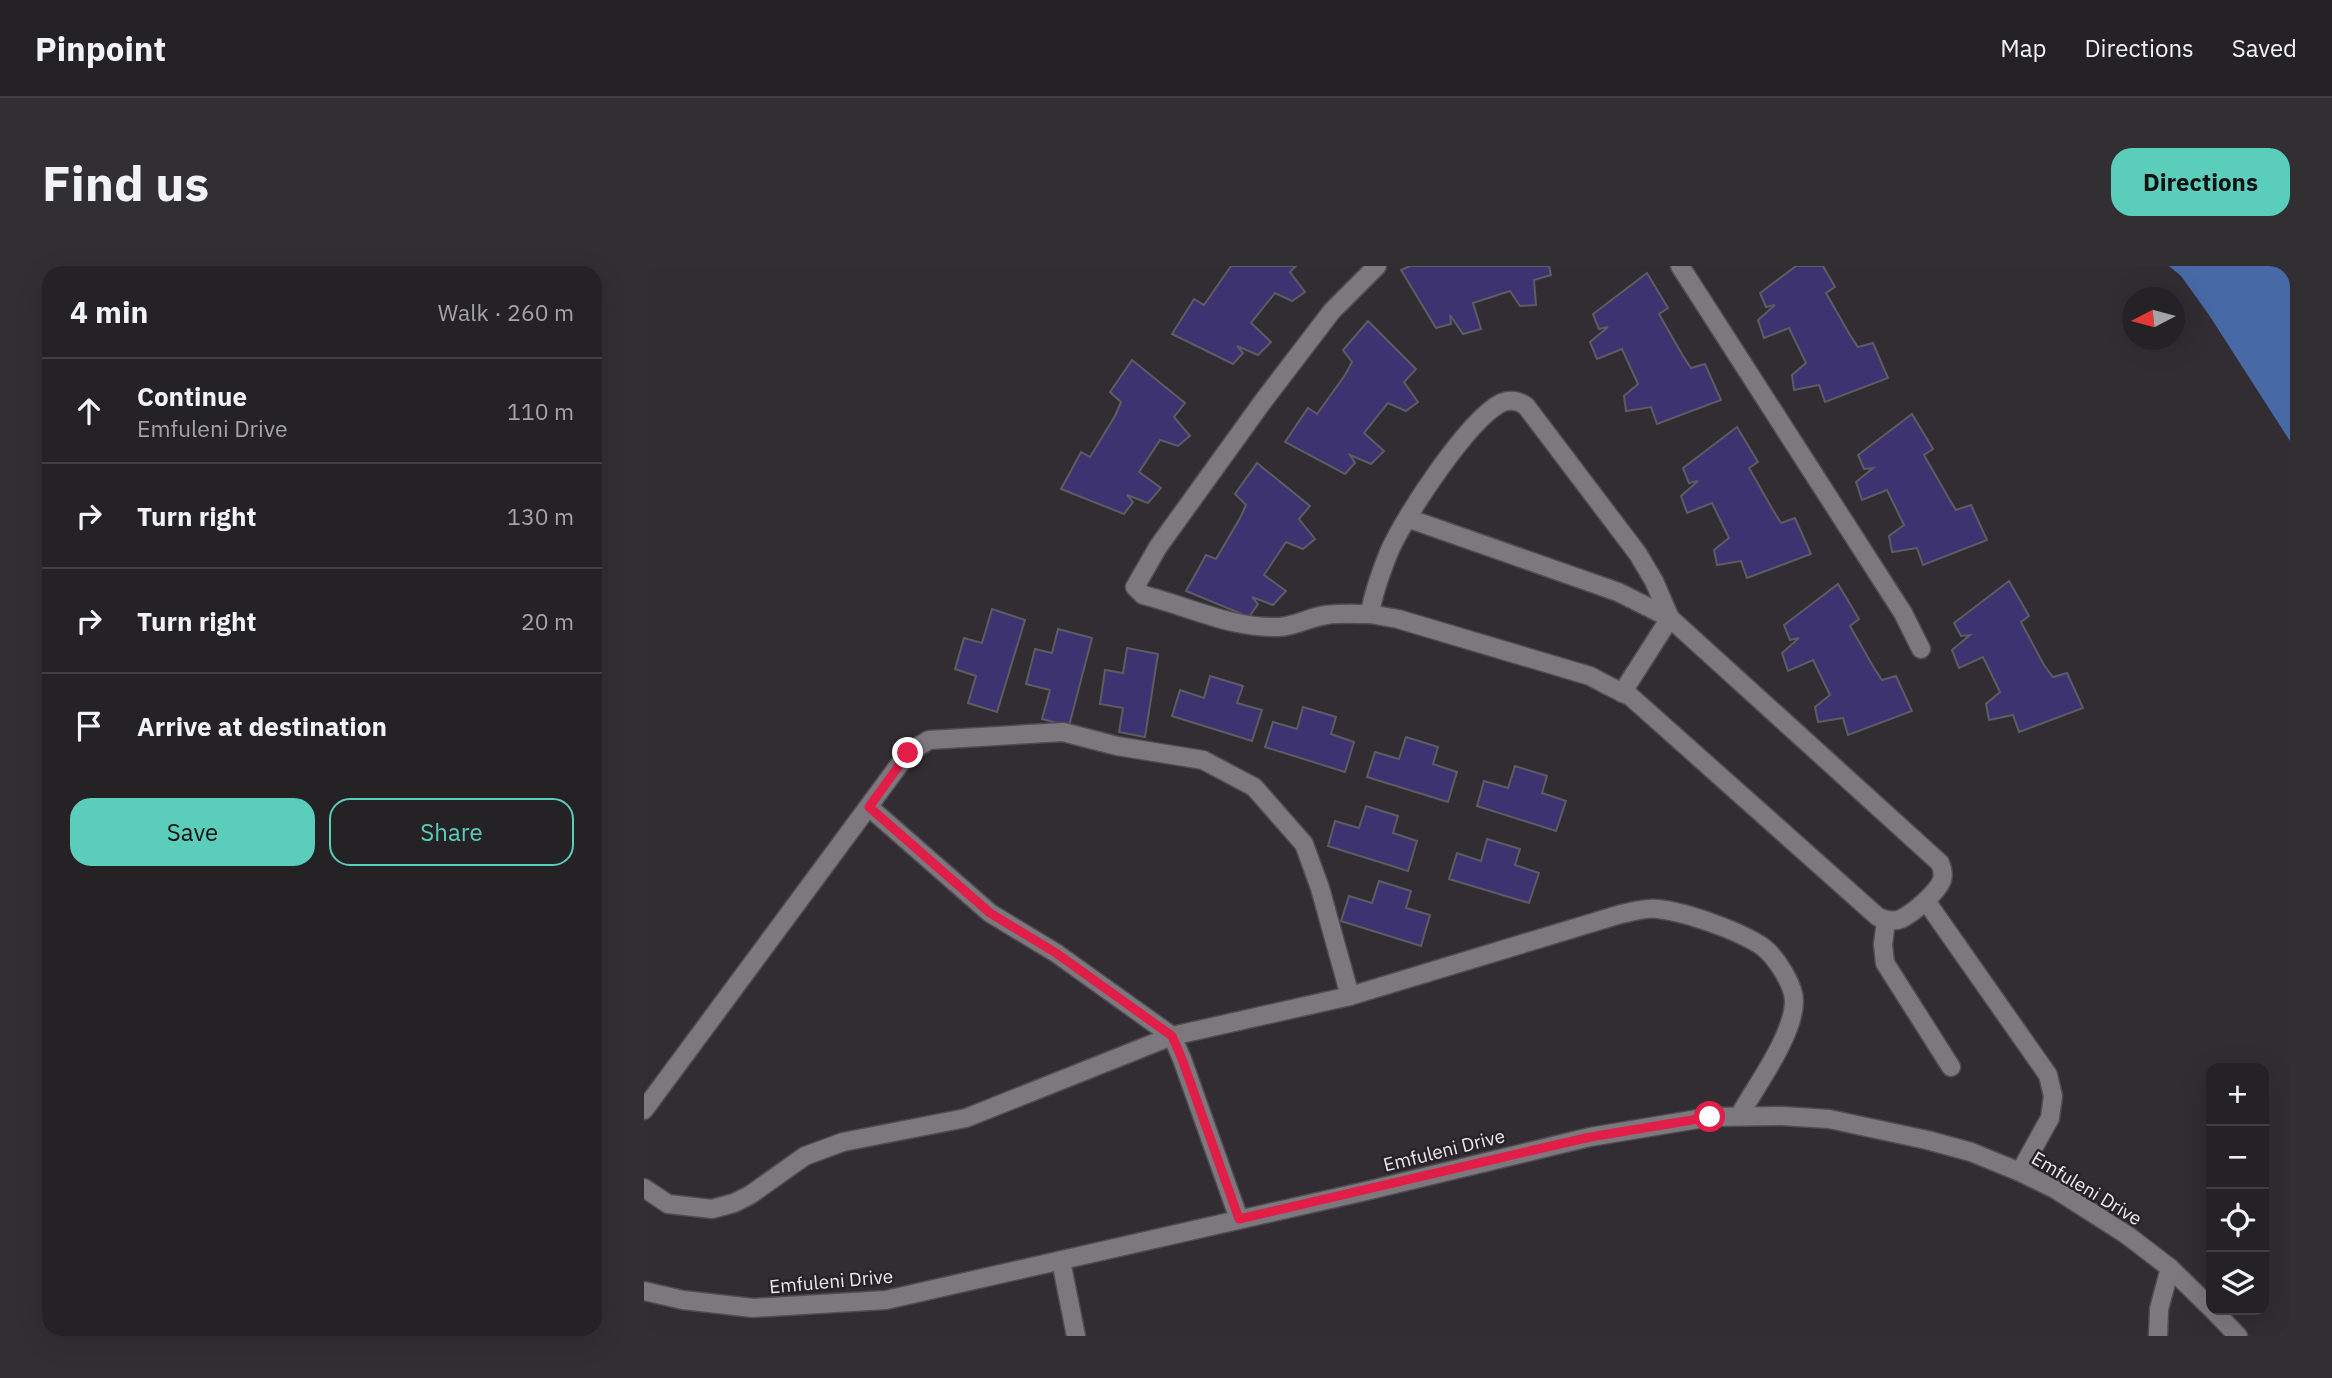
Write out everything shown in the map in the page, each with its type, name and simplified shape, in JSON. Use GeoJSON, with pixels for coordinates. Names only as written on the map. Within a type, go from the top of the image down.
{"type":"FeatureCollection","features":[{"type":"Feature","properties":{"kind":"street"},"geometry":{"type":"LineString","coordinates":[[1377,266],[1332,311],[1264,400],[1158,547],[1135,587],[1143,595],[1226,621],[1252,626],[1280,627],[1325,615],[1370,614],[1590,676],[1643,707],[1878,917],[1899,920],[1926,901],[1942,880],[1940,863],[1670,618],[1618,592],[1407,518]]}},
{"type":"Feature","properties":{"kind":"street"},"geometry":{"type":"LineString","coordinates":[[1680,266],[1903,613],[1921,649]]}},
{"type":"Feature","properties":{"kind":"street"},"geometry":{"type":"LineString","coordinates":[[1370,614],[1389,552],[1407,518],[1471,430],[1500,404],[1513,400],[1526,406],[1638,554],[1654,581],[1670,618]]}},
{"type":"Feature","properties":{"kind":"street"},"geometry":{"type":"LineString","coordinates":[[1622,693],[1670,618]]}},
{"type":"Feature","properties":{"kind":"street"},"geometry":{"type":"LineString","coordinates":[[644,1111],[908,753],[929,740],[1063,732],[1117,746],[1203,760],[1254,787],[1304,844],[1320,888],[1350,996]]}},
{"type":"Feature","properties":{"kind":"street"},"geometry":{"type":"LineString","coordinates":[[869,807],[990,913],[1056,953],[1172,1036],[1239,1219]]}},
{"type":"Feature","properties":{"kind":"street"},"geometry":{"type":"LineString","coordinates":[[1926,901],[2048,1075],[2053,1096],[2050,1118],[2020,1172]]}},
{"type":"Feature","properties":{"kind":"street"},"geometry":{"type":"LineString","coordinates":[[644,1188],[668,1204],[712,1209],[734,1203],[750,1195],[805,1156],[844,1142],[965,1118],[1172,1036],[1350,996],[1621,914],[1655,908],[1730,930],[1764,948],[1785,973],[1794,999],[1792,1019],[1786,1035],[1739,1116]]}},
{"type":"Feature","properties":{"kind":"street"},"geometry":{"type":"LineString","coordinates":[[1886,920],[1883,944],[1885,963],[1951,1067]]}},
{"type":"Feature","properties":{"kind":"street","name":"Emfuleni Drive"},"geometry":{"type":"LineString","coordinates":[[644,1291],[683,1300],[753,1308],[887,1300],[1590,1137],[1677,1121],[1739,1116],[1829,1119],[1971,1152],[2020,1172],[2090,1210],[2170,1268],[2206,1303]]}},
{"type":"Feature","properties":{"kind":"street"},"geometry":{"type":"LineString","coordinates":[[1061,1261],[1076,1336]]}},
{"type":"Feature","properties":{"kind":"street"},"geometry":{"type":"LineString","coordinates":[[2158,1336],[2159,1309],[2170,1268]]}},
{"type":"Feature","properties":{"kind":"street","name":"Emfuleni Drive"},"geometry":{"type":"LineString","coordinates":[[2218,1315],[2238,1336]]}},
{"type":"Feature","properties":{"kind":"water"},"geometry":{"type":"Polygon","coordinates":[[[2169,266],[2290,266],[2290,441],[2209,315],[2181,276],[2169,266]]]}},
{"type":"Feature","properties":{"kind":"building"},"geometry":{"type":"Polygon","coordinates":[[[1231,266],[1296,266],[1290,272],[1305,292],[1292,301],[1275,293],[1251,323],[1271,342],[1258,355],[1237,346],[1243,353],[1233,364],[1172,334],[1194,299],[1204,305],[1231,266]]]}},
{"type":"Feature","properties":{"kind":"building"},"geometry":{"type":"Polygon","coordinates":[[[1410,266],[1549,266],[1551,275],[1534,280],[1536,305],[1520,306],[1510,291],[1473,303],[1481,329],[1463,334],[1450,315],[1451,324],[1436,328],[1401,270],[1410,266]]]}},
{"type":"Feature","properties":{"kind":"building"},"geometry":{"type":"Polygon","coordinates":[[[1796,266],[1823,266],[1835,287],[1826,293],[1850,335],[1858,347],[1873,343],[1888,378],[1825,402],[1819,385],[1794,390],[1792,375],[1806,363],[1789,328],[1764,338],[1758,320],[1775,305],[1766,307],[1760,293],[1796,266]]]}},
{"type":"Feature","properties":{"kind":"building"},"geometry":{"type":"Polygon","coordinates":[[[1647,273],[1668,308],[1659,314],[1683,356],[1691,368],[1705,364],[1721,400],[1657,424],[1651,407],[1626,411],[1624,396],[1638,384],[1622,349],[1597,359],[1590,342],[1608,327],[1599,329],[1593,314],[1647,273]]]}},
{"type":"Feature","properties":{"kind":"building"},"geometry":{"type":"Polygon","coordinates":[[[1368,321],[1416,369],[1404,382],[1418,402],[1406,411],[1388,403],[1364,433],[1384,451],[1371,464],[1350,455],[1355,463],[1345,474],[1285,442],[1308,408],[1317,414],[1345,375],[1352,362],[1343,350],[1368,321]]]}},
{"type":"Feature","properties":{"kind":"building"},"geometry":{"type":"Polygon","coordinates":[[[1132,360],[1185,403],[1174,417],[1190,436],[1178,446],[1160,440],[1139,472],[1161,488],[1148,503],[1127,495],[1133,502],[1124,514],[1061,489],[1081,452],[1090,457],[1115,416],[1121,402],[1110,392],[1132,360]]]}},
{"type":"Feature","properties":{"kind":"building"},"geometry":{"type":"Polygon","coordinates":[[[1912,414],[1933,449],[1924,455],[1948,497],[1956,510],[1971,505],[1987,540],[1923,565],[1917,548],[1892,552],[1889,536],[1904,525],[1887,490],[1862,500],[1856,482],[1873,468],[1864,469],[1858,455],[1912,414]]]}},
{"type":"Feature","properties":{"kind":"building"},"geometry":{"type":"Polygon","coordinates":[[[1737,427],[1758,462],[1749,468],[1773,510],[1781,523],[1795,518],[1811,554],[1747,578],[1741,561],[1717,565],[1714,550],[1729,538],[1712,503],[1687,513],[1681,496],[1698,481],[1689,483],[1683,468],[1737,427]]]}},
{"type":"Feature","properties":{"kind":"building"},"geometry":{"type":"Polygon","coordinates":[[[1257,463],[1310,506],[1299,519],[1315,539],[1303,549],[1286,542],[1264,575],[1286,591],[1273,605],[1252,597],[1258,604],[1249,617],[1186,591],[1206,555],[1216,559],[1240,518],[1246,505],[1235,494],[1257,463]]]}},
{"type":"Feature","properties":{"kind":"building"},"geometry":{"type":"Polygon","coordinates":[[[2009,581],[2029,616],[2021,622],[2044,665],[2053,677],[2067,673],[2083,708],[2019,732],[2013,715],[1989,720],[1986,704],[2000,692],[1983,657],[1959,668],[1952,650],[1970,635],[1961,636],[1954,623],[2009,581]]]}},
{"type":"Feature","properties":{"kind":"building"},"geometry":{"type":"Polygon","coordinates":[[[1838,584],[1859,619],[1850,626],[1874,668],[1882,680],[1896,676],[1912,711],[1848,735],[1843,718],[1818,722],[1815,707],[1830,695],[1813,660],[1788,671],[1782,653],[1799,638],[1790,640],[1784,625],[1838,584]]]}},
{"type":"Feature","properties":{"kind":"building"},"geometry":{"type":"Polygon","coordinates":[[[992,609],[1025,620],[997,712],[968,703],[976,676],[955,669],[964,638],[982,643],[992,609]]]}},
{"type":"Feature","properties":{"kind":"building"},"geometry":{"type":"Polygon","coordinates":[[[1058,629],[1092,638],[1069,726],[1042,719],[1050,690],[1026,684],[1035,649],[1052,653],[1058,629]]]}},
{"type":"Feature","properties":{"kind":"building"},"geometry":{"type":"Polygon","coordinates":[[[1127,648],[1158,654],[1145,737],[1119,732],[1123,708],[1100,704],[1105,670],[1123,673],[1127,648]]]}},
{"type":"Feature","properties":{"kind":"building"},"geometry":{"type":"Polygon","coordinates":[[[1210,676],[1243,686],[1237,703],[1262,710],[1252,741],[1172,716],[1180,690],[1204,698],[1210,676]]]}},
{"type":"Feature","properties":{"kind":"building"},"geometry":{"type":"Polygon","coordinates":[[[1303,707],[1336,717],[1331,734],[1354,742],[1345,772],[1265,747],[1273,722],[1297,729],[1303,707]]]}},
{"type":"Feature","properties":{"kind":"building"},"geometry":{"type":"Polygon","coordinates":[[[1406,737],[1438,747],[1433,764],[1457,772],[1448,802],[1367,777],[1375,752],[1399,759],[1406,737]]]}},
{"type":"Feature","properties":{"kind":"building"},"geometry":{"type":"Polygon","coordinates":[[[1515,766],[1547,776],[1542,793],[1566,801],[1556,831],[1477,806],[1484,781],[1508,788],[1515,766]]]}},
{"type":"Feature","properties":{"kind":"building"},"geometry":{"type":"Polygon","coordinates":[[[1366,806],[1398,816],[1393,833],[1417,841],[1408,871],[1328,846],[1335,821],[1359,828],[1366,806]]]}},
{"type":"Feature","properties":{"kind":"building"},"geometry":{"type":"Polygon","coordinates":[[[1487,839],[1520,849],[1515,865],[1539,873],[1529,903],[1449,879],[1457,853],[1481,861],[1487,839]]]}},
{"type":"Feature","properties":{"kind":"building"},"geometry":{"type":"Polygon","coordinates":[[[1379,881],[1411,891],[1406,908],[1430,915],[1421,946],[1341,921],[1349,896],[1372,903],[1379,881]]]}},
{"type":"Feature","properties":{"kind":"route"},"geometry":{"type":"LineString","coordinates":[[908,753],[869,807],[990,913],[1056,953],[1172,1036],[1239,1219],[1590,1137],[1710,1117]]}}]}
